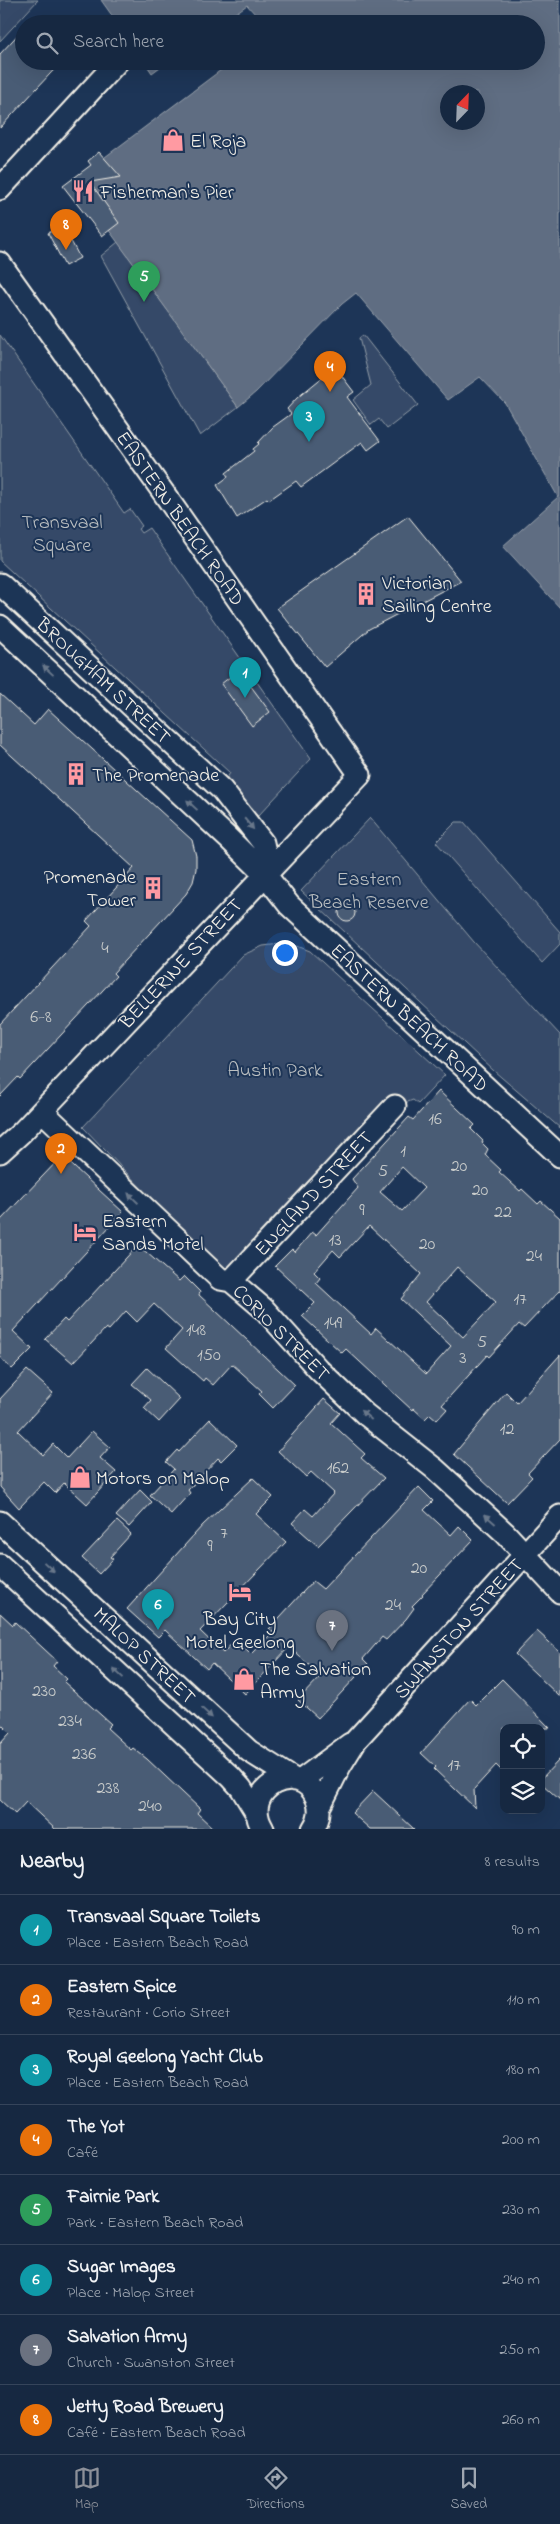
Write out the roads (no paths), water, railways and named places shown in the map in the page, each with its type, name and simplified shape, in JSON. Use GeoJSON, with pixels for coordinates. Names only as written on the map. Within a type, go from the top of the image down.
{"type":"FeatureCollection","features":[{"type":"Feature","properties":{"kind":"street"},"geometry":{"type":"LineString","coordinates":[[0,188],[110,70]]}},
{"type":"Feature","properties":{"kind":"street","name":"EASTERN BEACH ROAD"},"geometry":{"type":"LineString","coordinates":[[0,263],[163,492],[360,775]]}},
{"type":"Feature","properties":{"kind":"street","name":"BROUGHAM STREET"},"geometry":{"type":"LineString","coordinates":[[0,584],[222,790],[263,843],[266,856],[264,873]]}},
{"type":"Feature","properties":{"kind":"street","name":"BROUGHAM STREET"},"geometry":{"type":"LineString","coordinates":[[0,626],[264,873]]}},
{"type":"Feature","properties":{"kind":"street"},"geometry":{"type":"LineString","coordinates":[[72,694],[93,671]]}},
{"type":"Feature","properties":{"kind":"street","name":"BELLERINE STREET"},"geometry":{"type":"LineString","coordinates":[[0,1152],[42,1111],[264,873],[360,775]]}},
{"type":"Feature","properties":{"kind":"street","name":"EASTERN BEACH ROAD"},"geometry":{"type":"LineString","coordinates":[[264,873],[289,905],[560,1156]]}},
{"type":"Feature","properties":{"kind":"street","name":"ENGLAND STREET"},"geometry":{"type":"LineString","coordinates":[[225,1280],[395,1106]]}},
{"type":"Feature","properties":{"kind":"street","name":"CORIO STREET"},"geometry":{"type":"LineString","coordinates":[[42,1111],[225,1280],[277,1322],[318,1369],[365,1414],[435,1469],[505,1533],[560,1592]]}},
{"type":"Feature","properties":{"kind":"street","name":"SWANSTON STREET"},"geometry":{"type":"LineString","coordinates":[[298,1781],[356,1740],[560,1516]]}},
{"type":"Feature","properties":{"kind":"street","name":"MALOP STREET"},"geometry":{"type":"LineString","coordinates":[[0,1522],[248,1751],[312,1790],[321,1821]]}},
{"type":"Feature","properties":{"kind":"street"},"geometry":{"type":"LineString","coordinates":[[0,1565],[23,1543]]}},
{"type":"Feature","properties":{"kind":"street","name":"MALOP STREET"},"geometry":{"type":"LineString","coordinates":[[0,1565],[231,1777],[258,1823]]}},
{"type":"Feature","properties":{"kind":"street"},"geometry":{"type":"LineString","coordinates":[[136,1690],[158,1668]]}},
{"type":"Feature","properties":{"kind":"street","name":"SWANSTON STREET"},"geometry":{"type":"LineString","coordinates":[[321,1821],[356,1740]]}},
{"type":"Feature","properties":{"kind":"street"},"geometry":{"type":"LineString","coordinates":[[258,1823],[259,1799],[267,1787],[280,1780],[298,1781]]}},
{"type":"Feature","properties":{"kind":"place","name":"El Roja"},"geometry":{"type":"Point","coordinates":[173,140]}},
{"type":"Feature","properties":{"kind":"place","name":"Fisherman's Pier"},"geometry":{"type":"Point","coordinates":[83,191]}},
{"type":"Feature","properties":{"kind":"place","name":"Jetty Road Brewery"},"geometry":{"type":"Point","coordinates":[66,250]}},
{"type":"Feature","properties":{"kind":"place","name":"Fairnie Park"},"geometry":{"type":"Point","coordinates":[144,302]}},
{"type":"Feature","properties":{"kind":"place","name":"The Yot"},"geometry":{"type":"Point","coordinates":[330,392]}},
{"type":"Feature","properties":{"kind":"place","name":"Royal Geelong Yacht Club"},"geometry":{"type":"Point","coordinates":[309,442]}},
{"type":"Feature","properties":{"kind":"place","name":"Victorian Sailing Centre"},"geometry":{"type":"Point","coordinates":[366,594]}},
{"type":"Feature","properties":{"kind":"place","name":"Transvaal Square Toilets"},"geometry":{"type":"Point","coordinates":[245,698]}},
{"type":"Feature","properties":{"kind":"place","name":"The Promenade"},"geometry":{"type":"Point","coordinates":[76,774]}},
{"type":"Feature","properties":{"kind":"place","name":"Promenade Tower"},"geometry":{"type":"Point","coordinates":[153,888]}},
{"type":"Feature","properties":{"kind":"place","name":"Eastern Spice"},"geometry":{"type":"Point","coordinates":[61,1174]}},
{"type":"Feature","properties":{"kind":"place","name":"Eastern Sands Motel"},"geometry":{"type":"Point","coordinates":[85,1232]}},
{"type":"Feature","properties":{"kind":"place","name":"Motors on Malop"},"geometry":{"type":"Point","coordinates":[80,1477]}},
{"type":"Feature","properties":{"kind":"place","name":"Bay City Motel Geelong"},"geometry":{"type":"Point","coordinates":[240,1592]}},
{"type":"Feature","properties":{"kind":"place","name":"Sugar Images"},"geometry":{"type":"Point","coordinates":[158,1630]}},
{"type":"Feature","properties":{"kind":"place","name":"Salvation Army"},"geometry":{"type":"Point","coordinates":[332,1651]}},
{"type":"Feature","properties":{"kind":"place","name":"The Salvation Army"},"geometry":{"type":"Point","coordinates":[244,1679]}},
{"type":"Feature","properties":{"kind":"park label","name":"Transvaal Square"},"geometry":{"type":"Point","coordinates":[62,532]}},
{"type":"Feature","properties":{"kind":"park label","name":"Eastern Beach Reserve"},"geometry":{"type":"Point","coordinates":[369,890]}},
{"type":"Feature","properties":{"kind":"park label","name":"Austin Park"},"geometry":{"type":"Point","coordinates":[275,1069]}}]}
